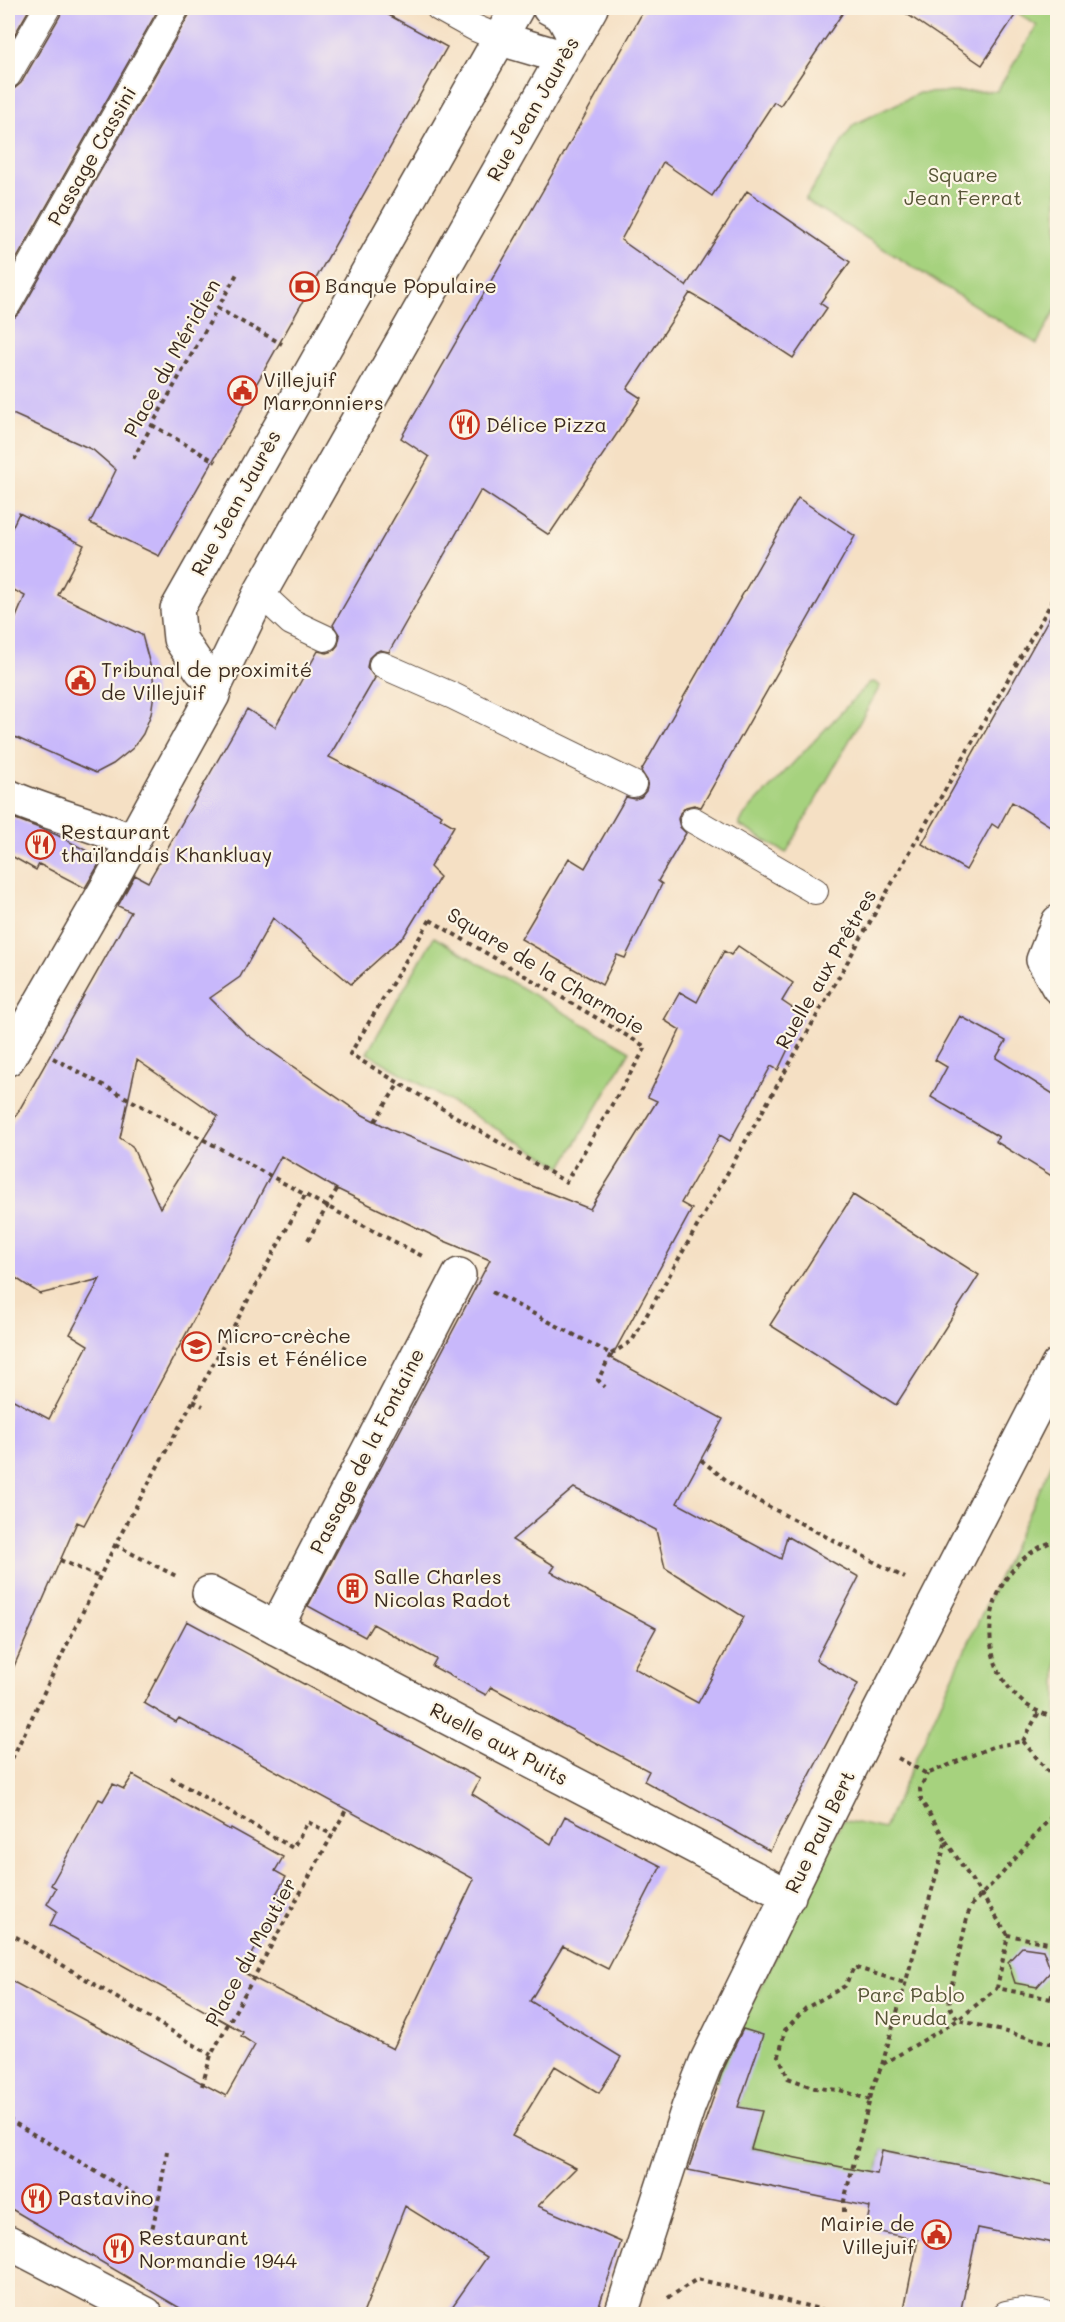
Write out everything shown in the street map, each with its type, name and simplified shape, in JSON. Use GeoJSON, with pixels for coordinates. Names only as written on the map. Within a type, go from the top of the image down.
{"type":"FeatureCollection","features":[{"type":"Feature","properties":{"kind":"street","name":"Rue Jean Jaurès"},"geometry":{"type":"LineString","coordinates":[[216,684],[201,670],[180,639],[177,609],[517,8]]}},
{"type":"Feature","properties":{"kind":"street"},"geometry":{"type":"LineString","coordinates":[[501,39],[568,47],[562,15],[549,8]]}},
{"type":"Feature","properties":{"kind":"street","name":"Rue Jean Jaurès"},"geometry":{"type":"LineString","coordinates":[[13,1049],[213,695],[216,684],[260,593],[591,8]]}},
{"type":"Feature","properties":{"kind":"street"},"geometry":{"type":"LineString","coordinates":[[8,796],[25,804],[99,827],[132,841]]}},
{"type":"Feature","properties":{"kind":"street"},"geometry":{"type":"LineString","coordinates":[[1058,922],[1043,960],[1058,987]]}},
{"type":"Feature","properties":{"kind":"street","name":"Passage de la Fontaine"},"geometry":{"type":"LineString","coordinates":[[276,1628],[459,1275]]}},
{"type":"Feature","properties":{"kind":"street","name":"Rue Paul Bert"},"geometry":{"type":"LineString","coordinates":[[621,2314],[688,2108],[706,2061],[864,1741],[1056,1374]]}},
{"type":"Feature","properties":{"kind":"street","name":"Ruelle aux Puits"},"geometry":{"type":"LineString","coordinates":[[209,1593],[789,1896]]}},
{"type":"Feature","properties":{"kind":"street"},"geometry":{"type":"LineString","coordinates":[[8,2242],[146,2314]]}},
{"type":"Feature","properties":{"kind":"lane"},"geometry":{"type":"LineString","coordinates":[[8,75],[47,8]]}},
{"type":"Feature","properties":{"kind":"lane","name":"Passage Cassini"},"geometry":{"type":"LineString","coordinates":[[8,304],[176,8]]}},
{"type":"Feature","properties":{"kind":"lane"},"geometry":{"type":"LineString","coordinates":[[439,8],[501,39]]}},
{"type":"Feature","properties":{"kind":"lane"},"geometry":{"type":"LineString","coordinates":[[260,593],[291,622],[325,638]]}},
{"type":"Feature","properties":{"kind":"lane"},"geometry":{"type":"LineString","coordinates":[[382,665],[453,696],[633,784]]}},
{"type":"Feature","properties":{"kind":"lane"},"geometry":{"type":"LineString","coordinates":[[693,820],[815,891]]}},
{"type":"Feature","properties":{"kind":"lane"},"geometry":{"type":"LineString","coordinates":[[1006,2314],[1022,2311],[1043,2314]]}},
{"type":"Feature","properties":{"kind":"path","name":"Place du Méridien"},"geometry":{"type":"LineString","coordinates":[[133,459],[238,272]]}},
{"type":"Feature","properties":{"kind":"path"},"geometry":{"type":"LineString","coordinates":[[217,308],[315,363]]}},
{"type":"Feature","properties":{"kind":"path"},"geometry":{"type":"LineString","coordinates":[[152,424],[249,481]]}},
{"type":"Feature","properties":{"kind":"path","name":"Ruelle aux Prêtres"},"geometry":{"type":"LineString","coordinates":[[611,1354],[632,1341],[1058,591]]}},
{"type":"Feature","properties":{"kind":"path","name":"Square de la Charmoie"},"geometry":{"type":"LineString","coordinates":[[430,920],[646,1047],[566,1182],[399,1083],[350,1054],[430,920]]}},
{"type":"Feature","properties":{"kind":"path"},"geometry":{"type":"LineString","coordinates":[[8,1767],[115,1545],[305,1195],[13,1049]]}},
{"type":"Feature","properties":{"kind":"path"},"geometry":{"type":"LineString","coordinates":[[375,1121],[399,1083]]}},
{"type":"Feature","properties":{"kind":"path"},"geometry":{"type":"LineString","coordinates":[[308,1240],[337,1189]]}},
{"type":"Feature","properties":{"kind":"path"},"geometry":{"type":"LineString","coordinates":[[193,1401],[203,1406]]}},
{"type":"Feature","properties":{"kind":"path"},"geometry":{"type":"LineString","coordinates":[[701,1460],[741,1492],[908,1579]]}},
{"type":"Feature","properties":{"kind":"path"},"geometry":{"type":"LineString","coordinates":[[1058,1540],[1029,1553],[1009,1572],[995,1596],[989,1623],[991,1650],[1001,1675],[1017,1697],[1039,1712],[1058,1719]]}},
{"type":"Feature","properties":{"kind":"path"},"geometry":{"type":"LineString","coordinates":[[115,1545],[209,1593]]}},
{"type":"Feature","properties":{"kind":"path"},"geometry":{"type":"LineString","coordinates":[[60,1560],[99,1577]]}},
{"type":"Feature","properties":{"kind":"path"},"geometry":{"type":"LineString","coordinates":[[1023,1741],[1039,1712]]}},
{"type":"Feature","properties":{"kind":"path"},"geometry":{"type":"LineString","coordinates":[[1023,1741],[992,1747],[927,1774],[920,1789],[921,1800],[1008,1935],[1058,1945]]}},
{"type":"Feature","properties":{"kind":"path"},"geometry":{"type":"LineString","coordinates":[[1023,1741],[1058,1784]]}},
{"type":"Feature","properties":{"kind":"path"},"geometry":{"type":"LineString","coordinates":[[892,1755],[927,1774]]}},
{"type":"Feature","properties":{"kind":"path","name":"Place du Moutier"},"geometry":{"type":"LineString","coordinates":[[171,1778],[294,1848],[308,1822],[333,1835]]}},
{"type":"Feature","properties":{"kind":"path"},"geometry":{"type":"LineString","coordinates":[[1058,1809],[973,1904],[968,1914],[949,1997],[958,2020],[1058,2045]]}},
{"type":"Feature","properties":{"kind":"path","name":"Place du Moutier"},"geometry":{"type":"LineString","coordinates":[[202,2086],[211,2055],[346,1810]]}},
{"type":"Feature","properties":{"kind":"path"},"geometry":{"type":"LineString","coordinates":[[844,2212],[844,2201],[870,2100],[946,1841]]}},
{"type":"Feature","properties":{"kind":"path"},"geometry":{"type":"LineString","coordinates":[[8,1932],[211,2055]]}},
{"type":"Feature","properties":{"kind":"path"},"geometry":{"type":"LineString","coordinates":[[882,2065],[958,2020],[997,1988],[1008,1935]]}},
{"type":"Feature","properties":{"kind":"path"},"geometry":{"type":"LineString","coordinates":[[870,2100],[840,2090],[815,2088],[788,2079],[779,2056],[784,2030],[806,2008],[845,1986],[854,1967],[905,1983]]}},
{"type":"Feature","properties":{"kind":"path"},"geometry":{"type":"LineString","coordinates":[[1058,1968],[1052,1999],[1058,2008]]}},
{"type":"Feature","properties":{"kind":"path"},"geometry":{"type":"LineString","coordinates":[[997,1988],[1052,1999]]}},
{"type":"Feature","properties":{"kind":"path"},"geometry":{"type":"LineString","coordinates":[[8,2118],[157,2208]]}},
{"type":"Feature","properties":{"kind":"path"},"geometry":{"type":"LineString","coordinates":[[152,2234],[167,2151]]}},
{"type":"Feature","properties":{"kind":"path"},"geometry":{"type":"LineString","coordinates":[[661,2303],[697,2279],[840,2314]]}},
{"type":"Feature","properties":{"kind":"green space","name":"Square Jean Ferrat"},"geometry":{"type":"Polygon","coordinates":[[[1020,8],[1057,8],[1057,307],[1037,344],[805,200],[853,125],[919,93],[997,91],[1037,26],[1017,12],[1020,8]]]}},
{"type":"Feature","properties":{"kind":"green space"},"geometry":{"type":"Polygon","coordinates":[[[874,682],[880,686],[786,853],[739,825],[744,815],[869,683],[874,682]]]}},
{"type":"Feature","properties":{"kind":"green space"},"geometry":{"type":"Polygon","coordinates":[[[434,937],[630,1051],[562,1167],[367,1053],[434,937]]]}},
{"type":"Feature","properties":{"kind":"green space","name":"Parc Pablo Neruda"},"geometry":{"type":"Polygon","coordinates":[[[1057,1452],[1057,2186],[882,2150],[870,2206],[825,2164],[751,2149],[761,2111],[738,2107],[745,2087],[714,2080],[843,1820],[884,1829],[1057,1452]]]}},
{"type":"Feature","properties":{"kind":"building"},"geometry":{"type":"Polygon","coordinates":[[[8,8],[30,8],[8,46],[8,8]]]}},
{"type":"Feature","properties":{"kind":"building"},"geometry":{"type":"Polygon","coordinates":[[[62,8],[159,8],[8,274],[8,90],[21,83],[60,16],[62,8]]]}},
{"type":"Feature","properties":{"kind":"building"},"geometry":{"type":"Polygon","coordinates":[[[191,8],[376,8],[447,47],[159,556],[90,523],[116,470],[93,450],[8,412],[8,319],[15,317],[21,311],[191,8]]]}},
{"type":"Feature","properties":{"kind":"building"},"geometry":{"type":"Polygon","coordinates":[[[645,8],[846,8],[780,106],[774,102],[712,196],[663,162],[621,240],[686,286],[747,191],[850,262],[820,303],[827,308],[793,358],[690,293],[627,389],[641,398],[549,535],[481,490],[389,652],[380,650],[369,658],[367,667],[375,678],[329,757],[442,815],[440,818],[454,826],[430,867],[440,877],[404,936],[351,984],[273,918],[240,977],[210,998],[245,1033],[361,1114],[394,1131],[590,1209],[657,1101],[648,1097],[680,1030],[664,1020],[680,992],[697,1002],[724,951],[731,955],[738,946],[793,983],[782,1001],[804,1016],[778,1070],[771,1066],[730,1141],[720,1135],[681,1203],[692,1209],[611,1358],[723,1419],[677,1503],[781,1559],[787,1536],[859,1577],[816,1660],[858,1684],[770,1851],[644,1781],[649,1771],[491,1687],[486,1695],[432,1666],[436,1659],[373,1624],[365,1637],[308,1606],[490,1260],[442,1240],[337,1189],[281,1156],[84,1525],[77,1522],[8,1680],[8,1397],[49,1419],[88,1345],[70,1334],[100,1279],[40,1294],[8,1273],[8,1130],[131,912],[118,906],[135,875],[148,882],[247,709],[275,727],[318,651],[327,653],[333,651],[338,645],[340,636],[333,625],[429,457],[401,438],[645,8]],[[137,1060],[120,1138],[132,1146],[160,1208],[218,1116],[137,1060]],[[574,1488],[512,1540],[555,1566],[551,1572],[656,1628],[634,1668],[698,1703],[744,1617],[665,1568],[656,1530],[574,1488]]]}},
{"type":"Feature","properties":{"kind":"building"},"geometry":{"type":"Polygon","coordinates":[[[898,8],[1020,8],[982,65],[898,8]]]}},
{"type":"Feature","properties":{"kind":"building"},"geometry":{"type":"Polygon","coordinates":[[[798,498],[855,536],[701,807],[694,805],[686,807],[680,813],[678,819],[680,827],[686,833],[658,881],[662,884],[625,958],[617,955],[602,985],[521,939],[569,858],[585,868],[626,797],[635,799],[641,797],[646,791],[648,782],[641,771],[798,498]]]}},
{"type":"Feature","properties":{"kind":"building","name":"Tribunal de proximité de Villejuif"},"geometry":{"type":"Polygon","coordinates":[[[19,513],[84,545],[58,595],[142,635],[153,676],[154,693],[151,714],[143,734],[133,748],[113,764],[96,773],[8,734],[8,636],[25,596],[8,587],[8,536],[19,513]]]}},
{"type":"Feature","properties":{"kind":"building"},"geometry":{"type":"Polygon","coordinates":[[[1058,602],[1058,831],[1012,802],[998,828],[992,824],[966,870],[922,844],[1058,602]]]}},
{"type":"Feature","properties":{"kind":"building","name":"Restaurant thaïlandais Khankluay"},"geometry":{"type":"Polygon","coordinates":[[[8,816],[57,835],[102,859],[85,888],[39,864],[36,870],[8,854],[8,816]]]}},
{"type":"Feature","properties":{"kind":"building"},"geometry":{"type":"Polygon","coordinates":[[[960,1016],[1006,1041],[996,1058],[1058,1097],[1058,1180],[995,1141],[999,1137],[931,1097],[947,1067],[935,1060],[960,1016]]]}},
{"type":"Feature","properties":{"kind":"building"},"geometry":{"type":"Polygon","coordinates":[[[853,1195],[979,1275],[896,1405],[770,1325],[853,1195]]]}},
{"type":"Feature","properties":{"kind":"building"},"geometry":{"type":"Polygon","coordinates":[[[187,1621],[480,1779],[472,1794],[551,1844],[565,1816],[661,1866],[608,1969],[563,1946],[530,2001],[621,2057],[599,2093],[555,2066],[512,2136],[576,2168],[538,2206],[621,2242],[596,2314],[447,2314],[487,2257],[405,2206],[363,2314],[190,2314],[8,2207],[8,1979],[226,2096],[255,2045],[241,2036],[243,2032],[50,1925],[57,1911],[47,1904],[56,1888],[51,1885],[99,1799],[103,1801],[113,1784],[124,1789],[133,1775],[283,1857],[275,1871],[286,1877],[276,1894],[284,1898],[242,1972],[393,2049],[474,1879],[179,1718],[176,1722],[144,1703],[187,1621]]]}},
{"type":"Feature","properties":{"kind":"building"},"geometry":{"type":"Polygon","coordinates":[[[1022,1947],[1043,1950],[1051,1971],[1037,1987],[1015,1983],[1008,1962],[1022,1947]]]}},
{"type":"Feature","properties":{"kind":"building","name":"Mairie de Villejuif"},"geometry":{"type":"Polygon","coordinates":[[[743,2029],[763,2035],[738,2107],[762,2111],[751,2149],[877,2174],[882,2150],[1058,2186],[1058,2244],[978,2228],[960,2314],[903,2314],[918,2240],[866,2229],[870,2207],[688,2170],[723,2070],[743,2029]]]}},
{"type":"Feature","properties":{"kind":"place","name":"Banque Populaire"},"geometry":{"type":"Point","coordinates":[304,286]}},
{"type":"Feature","properties":{"kind":"place","name":"Villejuif Marronniers"},"geometry":{"type":"Point","coordinates":[242,391]}},
{"type":"Feature","properties":{"kind":"place","name":"Délice Pizza"},"geometry":{"type":"Point","coordinates":[465,425]}},
{"type":"Feature","properties":{"kind":"place","name":"Tribunal de proximité de Villejuif"},"geometry":{"type":"Point","coordinates":[80,681]}},
{"type":"Feature","properties":{"kind":"place","name":"Restaurant thaïlandais Khankluay"},"geometry":{"type":"Point","coordinates":[40,844]}},
{"type":"Feature","properties":{"kind":"place","name":"Micro-crèche Isis et Fénélice"},"geometry":{"type":"Point","coordinates":[196,1347]}},
{"type":"Feature","properties":{"kind":"place","name":"Salle Charles Nicolas Radot"},"geometry":{"type":"Point","coordinates":[353,1589]}},
{"type":"Feature","properties":{"kind":"place","name":"Pastavino"},"geometry":{"type":"Point","coordinates":[37,2198]}},
{"type":"Feature","properties":{"kind":"place","name":"Mairie de Villejuif"},"geometry":{"type":"Point","coordinates":[936,2235]}},
{"type":"Feature","properties":{"kind":"place","name":"Restaurant Normandie 1944"},"geometry":{"type":"Point","coordinates":[118,2249]}}]}
